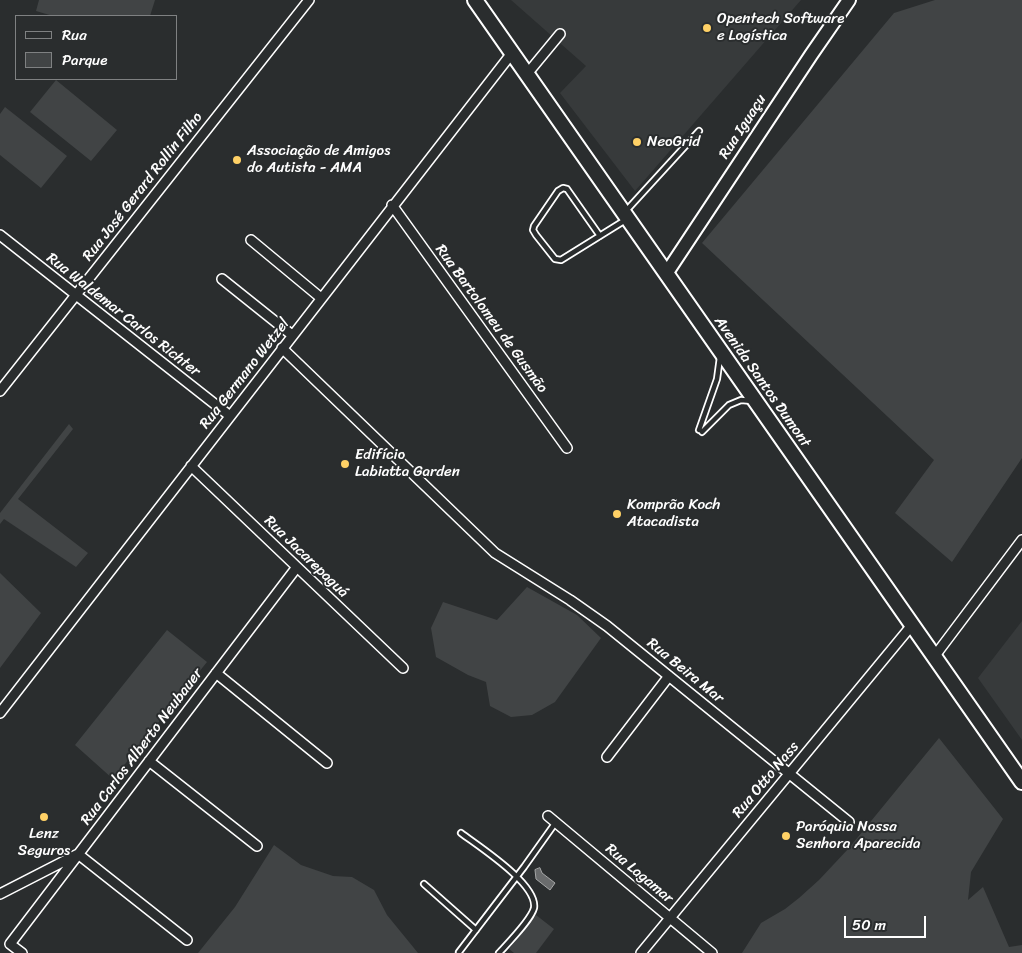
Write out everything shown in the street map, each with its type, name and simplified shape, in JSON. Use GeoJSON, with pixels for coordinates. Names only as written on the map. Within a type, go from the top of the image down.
{"type":"FeatureCollection","features":[{"type":"Feature","properties":{"kind":"main road","name":"Avenida Santos Dumont"},"geometry":{"type":"LineString","coordinates":[[475,0],[1022,782]]}},
{"type":"Feature","properties":{"kind":"street","name":"Rua José Gerard Rollin Filho"},"geometry":{"type":"LineString","coordinates":[[0,391],[309,0]]}},
{"type":"Feature","properties":{"kind":"street","name":"Rua Iguaçu"},"geometry":{"type":"LineString","coordinates":[[666,274],[810,55],[849,0]]}},
{"type":"Feature","properties":{"kind":"street"},"geometry":{"type":"LineString","coordinates":[[527,74],[560,34]]}},
{"type":"Feature","properties":{"kind":"street","name":"Rua Germano Wetzel"},"geometry":{"type":"LineString","coordinates":[[0,713],[392,205],[512,53]]}},
{"type":"Feature","properties":{"kind":"street","name":"Rua Bartolomeu de Gusmão"},"geometry":{"type":"LineString","coordinates":[[392,205],[567,448]]}},
{"type":"Feature","properties":{"kind":"street","name":"Rua Waldemar Carlos Richter"},"geometry":{"type":"LineString","coordinates":[[0,235],[230,416]]}},
{"type":"Feature","properties":{"kind":"street"},"geometry":{"type":"LineString","coordinates":[[251,240],[320,298]]}},
{"type":"Feature","properties":{"kind":"street"},"geometry":{"type":"LineString","coordinates":[[222,279],[292,335]]}},
{"type":"Feature","properties":{"kind":"street","name":"Rua Beira Mar"},"geometry":{"type":"LineString","coordinates":[[282,348],[495,553],[588,612],[849,822]]}},
{"type":"Feature","properties":{"kind":"street","name":"Rua Jacarepaguá"},"geometry":{"type":"LineString","coordinates":[[191,466],[403,668]]}},
{"type":"Feature","properties":{"kind":"street"},"geometry":{"type":"LineString","coordinates":[[934,657],[1022,540]]}},
{"type":"Feature","properties":{"kind":"street","name":"Rua Carlos Alberto Neubauer"},"geometry":{"type":"LineString","coordinates":[[22,953],[10,944],[297,567]]}},
{"type":"Feature","properties":{"kind":"street","name":"Rua Otto Nass"},"geometry":{"type":"LineString","coordinates":[[641,953],[912,625]]}},
{"type":"Feature","properties":{"kind":"street"},"geometry":{"type":"LineString","coordinates":[[216,673],[327,763]]}},
{"type":"Feature","properties":{"kind":"street"},"geometry":{"type":"LineString","coordinates":[[607,757],[669,676]]}},
{"type":"Feature","properties":{"kind":"street"},"geometry":{"type":"LineString","coordinates":[[149,761],[257,846]]}},
{"type":"Feature","properties":{"kind":"street","name":"Rua Lagamar"},"geometry":{"type":"LineString","coordinates":[[548,816],[712,953]]}},
{"type":"Feature","properties":{"kind":"street"},"geometry":{"type":"LineString","coordinates":[[0,894],[78,854],[187,940]]}},
{"type":"Feature","properties":{"kind":"lane"},"geometry":{"type":"LineString","coordinates":[[600,236],[567,189],[563,188],[558,191],[534,226],[536,235],[555,259],[561,260],[600,236],[626,216],[699,131]]}},
{"type":"Feature","properties":{"kind":"lane"},"geometry":{"type":"LineString","coordinates":[[721,351],[717,379],[701,431],[729,405],[741,400],[756,401]]}},
{"type":"Feature","properties":{"kind":"lane"},"geometry":{"type":"LineString","coordinates":[[459,952],[556,822]]}},
{"type":"Feature","properties":{"kind":"lane"},"geometry":{"type":"LineString","coordinates":[[461,833],[517,876],[533,899],[534,908],[527,920],[499,953]]}},
{"type":"Feature","properties":{"kind":"lane"},"geometry":{"type":"LineString","coordinates":[[424,884],[476,930]]}},
{"type":"Feature","properties":{"kind":"shaded area","name":"NeoGrid"},"geometry":{"type":"Polygon","coordinates":[[[511,0],[801,0],[635,191],[560,93],[586,66],[511,0]]]}},
{"type":"Feature","properties":{"kind":"shaded area"},"geometry":{"type":"Polygon","coordinates":[[[1022,621],[1022,740],[978,678],[1022,621]]]}},
{"type":"Feature","properties":{"kind":"shaded area"},"geometry":{"type":"Polygon","coordinates":[[[540,868],[542,873],[555,883],[550,890],[536,879],[535,870],[540,868]]]}},
{"type":"Feature","properties":{"kind":"green space"},"geometry":{"type":"Polygon","coordinates":[[[39,0],[155,0],[150,15],[50,15],[36,11],[39,0]]]}},
{"type":"Feature","properties":{"kind":"green space"},"geometry":{"type":"Polygon","coordinates":[[[935,0],[1022,0],[1022,458],[952,562],[895,513],[934,460],[702,243],[894,13],[935,0]]]}},
{"type":"Feature","properties":{"kind":"green space"},"geometry":{"type":"Polygon","coordinates":[[[56,80],[117,130],[91,161],[30,112],[56,80]]]}},
{"type":"Feature","properties":{"kind":"green space"},"geometry":{"type":"Polygon","coordinates":[[[5,107],[67,156],[41,188],[0,155],[0,114],[5,107]]]}},
{"type":"Feature","properties":{"kind":"green space"},"geometry":{"type":"Polygon","coordinates":[[[69,424],[73,429],[18,499],[88,553],[76,567],[4,519],[0,524],[0,513],[69,424]]]}},
{"type":"Feature","properties":{"kind":"green space"},"geometry":{"type":"Polygon","coordinates":[[[0,573],[41,613],[0,668],[0,573]]]}},
{"type":"Feature","properties":{"kind":"green space"},"geometry":{"type":"Polygon","coordinates":[[[527,587],[577,615],[601,638],[555,702],[532,715],[511,717],[490,706],[486,682],[468,675],[436,657],[431,628],[443,602],[497,620],[527,587]]]}},
{"type":"Feature","properties":{"kind":"green space"},"geometry":{"type":"Polygon","coordinates":[[[167,630],[207,662],[113,779],[75,745],[167,630]]]}},
{"type":"Feature","properties":{"kind":"green space"},"geometry":{"type":"Polygon","coordinates":[[[939,738],[1003,819],[971,872],[968,900],[983,887],[1009,947],[1022,945],[1022,953],[742,953],[761,923],[799,898],[849,848],[939,738]]]}},
{"type":"Feature","properties":{"kind":"green space"},"geometry":{"type":"Polygon","coordinates":[[[274,845],[301,865],[333,876],[352,877],[374,890],[387,915],[418,953],[198,953],[235,907],[274,845]]]}},
{"type":"Feature","properties":{"kind":"green space"},"geometry":{"type":"Polygon","coordinates":[[[536,915],[554,929],[536,953],[514,953],[509,949],[536,915]]]}},
{"type":"Feature","properties":{"kind":"place","name":"Opentech Software e Logística"},"geometry":{"type":"Point","coordinates":[707,28]}},
{"type":"Feature","properties":{"kind":"place","name":"NeoGrid"},"geometry":{"type":"Point","coordinates":[637,142]}},
{"type":"Feature","properties":{"kind":"place","name":"Associação de Amigos do Autista - AMA"},"geometry":{"type":"Point","coordinates":[237,160]}},
{"type":"Feature","properties":{"kind":"place","name":"Edifício Labiatta Garden"},"geometry":{"type":"Point","coordinates":[345,464]}},
{"type":"Feature","properties":{"kind":"place","name":"Komprão Koch Atacadista"},"geometry":{"type":"Point","coordinates":[617,514]}},
{"type":"Feature","properties":{"kind":"place","name":"Lenz Seguros"},"geometry":{"type":"Point","coordinates":[44,817]}},
{"type":"Feature","properties":{"kind":"place","name":"Paróquia Nossa Senhora Aparecida"},"geometry":{"type":"Point","coordinates":[786,836]}}]}
